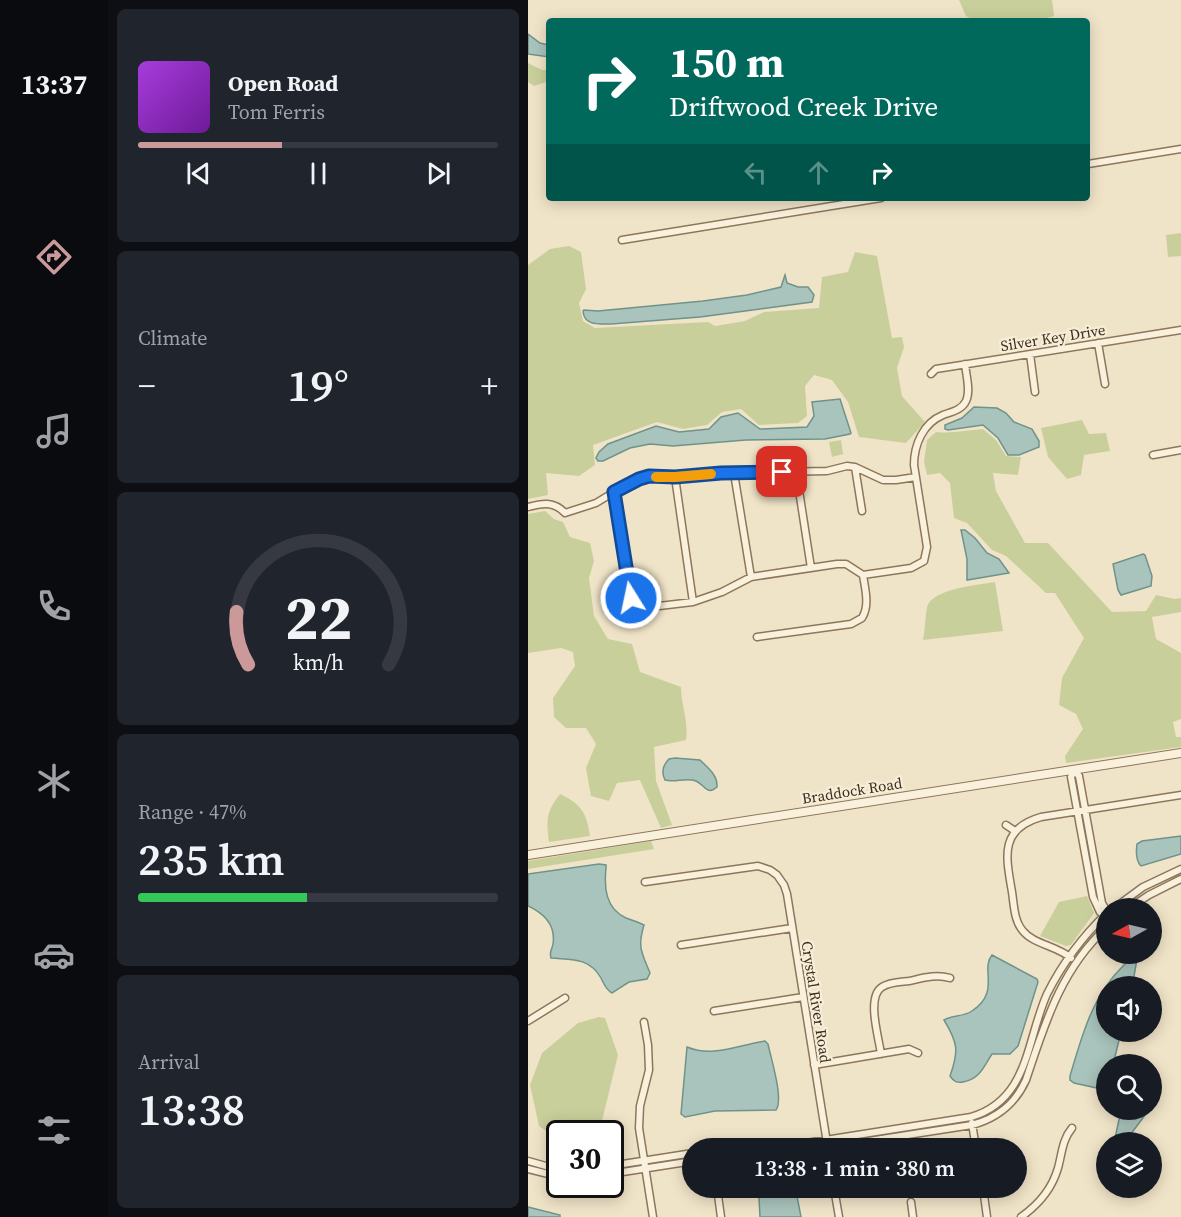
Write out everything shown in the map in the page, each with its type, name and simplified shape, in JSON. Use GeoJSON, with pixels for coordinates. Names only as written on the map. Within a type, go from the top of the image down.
{"type":"FeatureCollection","features":[{"type":"Feature","properties":{"kind":"street"},"geometry":{"type":"LineString","coordinates":[[1090,164],[1181,149]]}},
{"type":"Feature","properties":{"kind":"street"},"geometry":{"type":"LineString","coordinates":[[622,240],[862,201]]}},
{"type":"Feature","properties":{"kind":"street","name":"Silver Key Drive"},"geometry":{"type":"LineString","coordinates":[[931,374],[936,369],[964,364],[1181,330]]}},
{"type":"Feature","properties":{"kind":"street"},"geometry":{"type":"LineString","coordinates":[[1098,343],[1105,384]]}},
{"type":"Feature","properties":{"kind":"street"},"geometry":{"type":"LineString","coordinates":[[1030,354],[1035,392]]}},
{"type":"Feature","properties":{"kind":"street"},"geometry":{"type":"LineString","coordinates":[[614,492],[629,592],[633,605],[642,608],[651,609],[693,602],[722,592],[751,577],[837,564],[846,564],[863,575],[925,564],[927,547],[914,454],[919,438],[927,426],[939,416],[954,411],[967,400],[968,386],[964,364]]}},
{"type":"Feature","properties":{"kind":"street"},"geometry":{"type":"LineString","coordinates":[[1153,454],[1181,450]]}},
{"type":"Feature","properties":{"kind":"street"},"geometry":{"type":"LineString","coordinates":[[528,507],[549,504],[559,506],[565,513],[596,503],[639,479],[649,476],[827,471],[847,466],[855,467],[883,480],[916,477]]}},
{"type":"Feature","properties":{"kind":"street"},"geometry":{"type":"LineString","coordinates":[[855,467],[862,511]]}},
{"type":"Feature","properties":{"kind":"street"},"geometry":{"type":"LineString","coordinates":[[796,471],[811,568]]}},
{"type":"Feature","properties":{"kind":"street"},"geometry":{"type":"LineString","coordinates":[[734,473],[751,577]]}},
{"type":"Feature","properties":{"kind":"street"},"geometry":{"type":"LineString","coordinates":[[675,477],[693,602]]}},
{"type":"Feature","properties":{"kind":"street"},"geometry":{"type":"LineString","coordinates":[[758,638],[864,620],[867,604],[863,575]]}},
{"type":"Feature","properties":{"kind":"street","name":"Braddock Road"},"geometry":{"type":"LineString","coordinates":[[528,855],[1181,753]]}},
{"type":"Feature","properties":{"kind":"street"},"geometry":{"type":"LineString","coordinates":[[1074,770],[1071,777],[1081,811],[1093,897],[1096,903]]}},
{"type":"Feature","properties":{"kind":"street"},"geometry":{"type":"LineString","coordinates":[[1076,961],[1053,946],[1028,937],[1017,921],[1006,858],[1008,846],[1015,831],[1030,820],[1181,795]]}},
{"type":"Feature","properties":{"kind":"street"},"geometry":{"type":"LineString","coordinates":[[1006,825],[1015,831]]}},
{"type":"Feature","properties":{"kind":"street","name":"Crystal River Road"},"geometry":{"type":"LineString","coordinates":[[645,882],[750,866],[766,868],[777,875],[784,885],[792,928],[826,1138]]}},
{"type":"Feature","properties":{"kind":"street"},"geometry":{"type":"LineString","coordinates":[[1128,898],[1143,887],[1181,869]]}},
{"type":"Feature","properties":{"kind":"street"},"geometry":{"type":"LineString","coordinates":[[1144,898],[1181,879]]}},
{"type":"Feature","properties":{"kind":"street"},"geometry":{"type":"LineString","coordinates":[[833,1138],[971,1117],[991,1110],[1000,1103],[1015,1084],[1046,998],[1070,956],[1096,926]]}},
{"type":"Feature","properties":{"kind":"street"},"geometry":{"type":"LineString","coordinates":[[681,945],[792,928]]}},
{"type":"Feature","properties":{"kind":"street"},"geometry":{"type":"LineString","coordinates":[[891,1138],[972,1125],[997,1116],[1014,1101],[1022,1090],[1053,1001],[1076,961],[1096,939]]}},
{"type":"Feature","properties":{"kind":"street"},"geometry":{"type":"LineString","coordinates":[[882,1054],[874,1005],[875,994],[878,990],[888,984],[940,976],[950,978]]}},
{"type":"Feature","properties":{"kind":"street"},"geometry":{"type":"LineString","coordinates":[[714,1011],[803,997]]}},
{"type":"Feature","properties":{"kind":"street"},"geometry":{"type":"LineString","coordinates":[[528,1022],[565,998]]}},
{"type":"Feature","properties":{"kind":"street"},"geometry":{"type":"LineString","coordinates":[[644,1022],[649,1070],[639,1117],[653,1217]]}},
{"type":"Feature","properties":{"kind":"street"},"geometry":{"type":"LineString","coordinates":[[814,1065],[909,1049],[918,1053]]}},
{"type":"Feature","properties":{"kind":"street"},"geometry":{"type":"LineString","coordinates":[[971,1117],[974,1138]]}},
{"type":"Feature","properties":{"kind":"street"},"geometry":{"type":"LineString","coordinates":[[1021,1217],[1036,1205],[1052,1184],[1058,1170],[1066,1135],[1072,1128]]}},
{"type":"Feature","properties":{"kind":"street"},"geometry":{"type":"LineString","coordinates":[[624,1170],[682,1156]]}},
{"type":"Feature","properties":{"kind":"street"},"geometry":{"type":"LineString","coordinates":[[528,1161],[546,1166]]}},
{"type":"Feature","properties":{"kind":"street"},"geometry":{"type":"LineString","coordinates":[[624,1166],[682,1162]]}},
{"type":"Feature","properties":{"kind":"street"},"geometry":{"type":"LineString","coordinates":[[528,1169],[546,1174]]}},
{"type":"Feature","properties":{"kind":"street"},"geometry":{"type":"LineString","coordinates":[[718,1198],[721,1217]]}},
{"type":"Feature","properties":{"kind":"street"},"geometry":{"type":"LineString","coordinates":[[836,1198],[839,1217]]}},
{"type":"Feature","properties":{"kind":"street"},"geometry":{"type":"LineString","coordinates":[[984,1198],[987,1217]]}},
{"type":"Feature","properties":{"kind":"street"},"geometry":{"type":"LineString","coordinates":[[911,1202],[913,1217]]}},
{"type":"Feature","properties":{"kind":"green space"},"geometry":{"type":"Polygon","coordinates":[[[959,0],[1052,0],[1054,16],[1046,18],[970,18],[966,16],[959,0]]]}},
{"type":"Feature","properties":{"kind":"green space"},"geometry":{"type":"Polygon","coordinates":[[[528,63],[546,70],[546,82],[534,86],[528,82],[528,63]]]}},
{"type":"Feature","properties":{"kind":"green space"},"geometry":{"type":"Polygon","coordinates":[[[1181,233],[1181,256],[1168,257],[1166,235],[1181,233]]]}},
{"type":"Feature","properties":{"kind":"green space"},"geometry":{"type":"Polygon","coordinates":[[[569,246],[581,252],[586,289],[579,303],[583,321],[595,328],[708,322],[715,326],[745,321],[764,312],[819,308],[822,277],[848,272],[855,252],[877,256],[892,338],[902,337],[904,347],[897,368],[902,396],[925,422],[906,443],[859,437],[848,402],[832,380],[814,375],[805,386],[807,416],[798,423],[759,425],[741,409],[722,412],[707,425],[683,429],[657,422],[593,445],[595,465],[579,476],[546,473],[548,495],[528,499],[528,265],[550,249],[569,246]]]}},
{"type":"Feature","properties":{"kind":"green space"},"geometry":{"type":"Polygon","coordinates":[[[1082,420],[1089,434],[1106,433],[1110,451],[1084,455],[1081,475],[1067,479],[1048,457],[1041,428],[1082,420]]]}},
{"type":"Feature","properties":{"kind":"green space"},"geometry":{"type":"Polygon","coordinates":[[[983,429],[996,440],[1006,456],[1021,457],[1018,475],[993,473],[996,491],[1025,543],[1048,543],[1112,612],[1146,611],[1156,595],[1181,598],[1181,612],[1152,617],[1156,639],[1181,653],[1181,719],[1173,722],[1176,737],[1181,737],[1181,747],[1066,763],[1065,756],[1083,729],[1076,714],[1059,705],[1062,678],[1084,638],[1055,593],[1046,593],[1006,556],[992,550],[967,523],[954,518],[950,483],[940,473],[927,475],[924,462],[927,440],[936,432],[983,429]]]}},
{"type":"Feature","properties":{"kind":"green space"},"geometry":{"type":"Polygon","coordinates":[[[841,440],[843,454],[832,457],[829,442],[841,440]]]}},
{"type":"Feature","properties":{"kind":"green space"},"geometry":{"type":"Polygon","coordinates":[[[545,511],[554,519],[563,522],[570,537],[590,543],[594,561],[589,578],[594,616],[608,639],[632,644],[640,672],[681,687],[686,740],[654,747],[656,781],[672,825],[661,828],[640,780],[617,783],[609,801],[591,796],[586,768],[596,744],[586,728],[566,728],[554,717],[553,698],[575,666],[573,652],[561,648],[528,653],[528,514],[545,511]]]}},
{"type":"Feature","properties":{"kind":"green space"},"geometry":{"type":"Polygon","coordinates":[[[995,582],[1003,631],[923,640],[927,607],[931,601],[957,588],[995,582]]]}},
{"type":"Feature","properties":{"kind":"green space"},"geometry":{"type":"Polygon","coordinates":[[[560,794],[582,810],[590,836],[549,842],[548,816],[560,794]]]}},
{"type":"Feature","properties":{"kind":"green space"},"geometry":{"type":"Polygon","coordinates":[[[651,841],[654,849],[528,869],[528,861],[651,841]]]}},
{"type":"Feature","properties":{"kind":"green space"},"geometry":{"type":"Polygon","coordinates":[[[1087,896],[1094,913],[1071,945],[1066,946],[1040,936],[1059,902],[1087,896]]]}},
{"type":"Feature","properties":{"kind":"green space"},"geometry":{"type":"Polygon","coordinates":[[[599,1017],[605,1018],[618,1055],[602,1120],[546,1120],[546,1131],[539,1126],[530,1085],[542,1053],[578,1023],[599,1017]]]}},
{"type":"Feature","properties":{"kind":"water"},"geometry":{"type":"Polygon","coordinates":[[[528,34],[540,43],[546,44],[546,57],[528,54],[528,34]]]}},
{"type":"Feature","properties":{"kind":"water"},"geometry":{"type":"Polygon","coordinates":[[[785,275],[787,283],[798,287],[808,287],[814,295],[812,302],[700,317],[611,324],[589,322],[583,311],[747,295],[781,287],[785,275]]]}},
{"type":"Feature","properties":{"kind":"water"},"geometry":{"type":"Polygon","coordinates":[[[840,399],[850,434],[825,439],[746,440],[673,446],[650,444],[630,448],[603,461],[598,461],[596,458],[608,444],[656,426],[679,432],[709,429],[721,417],[738,413],[760,429],[807,427],[814,416],[812,402],[840,399]]]}},
{"type":"Feature","properties":{"kind":"water"},"geometry":{"type":"Polygon","coordinates":[[[974,407],[997,408],[1006,413],[1014,422],[1032,429],[1039,441],[1039,447],[1019,455],[1008,455],[998,438],[983,425],[945,429],[945,425],[962,418],[974,407]]]}},
{"type":"Feature","properties":{"kind":"water"},"geometry":{"type":"Polygon","coordinates":[[[961,530],[965,530],[975,538],[987,553],[999,559],[1009,573],[967,580],[967,559],[961,530]]]}},
{"type":"Feature","properties":{"kind":"water"},"geometry":{"type":"Polygon","coordinates":[[[1143,554],[1152,576],[1151,586],[1121,595],[1113,564],[1143,554]]]}},
{"type":"Feature","properties":{"kind":"water"},"geometry":{"type":"Polygon","coordinates":[[[669,759],[700,760],[714,775],[717,787],[708,790],[692,780],[665,780],[664,766],[669,759]]]}},
{"type":"Feature","properties":{"kind":"water"},"geometry":{"type":"Polygon","coordinates":[[[1181,836],[1181,854],[1141,866],[1139,864],[1137,844],[1142,841],[1181,836]]]}},
{"type":"Feature","properties":{"kind":"water"},"geometry":{"type":"Polygon","coordinates":[[[606,865],[607,896],[614,909],[626,918],[644,925],[641,945],[650,973],[647,979],[629,982],[612,993],[591,966],[579,961],[551,958],[553,937],[550,925],[539,912],[528,906],[528,874],[606,865]]]}},
{"type":"Feature","properties":{"kind":"water"},"geometry":{"type":"Polygon","coordinates":[[[992,955],[1037,979],[1038,982],[1018,1046],[1010,1054],[992,1054],[978,1075],[963,1082],[957,1082],[950,1076],[956,1047],[944,1020],[969,1013],[981,1004],[988,989],[988,967],[992,955]]]}},
{"type":"Feature","properties":{"kind":"water"},"geometry":{"type":"Polygon","coordinates":[[[1125,964],[1136,964],[1134,976],[1114,976],[1125,964]]]}},
{"type":"Feature","properties":{"kind":"water"},"geometry":{"type":"Polygon","coordinates":[[[1096,1003],[1096,1042],[1119,1042],[1116,1054],[1096,1054],[1096,1088],[1070,1080],[1089,1017],[1096,1003]]]}},
{"type":"Feature","properties":{"kind":"water"},"geometry":{"type":"Polygon","coordinates":[[[765,1041],[768,1044],[778,1088],[779,1097],[776,1110],[715,1111],[685,1117],[681,1114],[687,1047],[716,1051],[765,1041]]]}},
{"type":"Feature","properties":{"kind":"water"},"geometry":{"type":"Polygon","coordinates":[[[1119,1120],[1141,1120],[1132,1132],[1116,1132],[1119,1120]]]}},
{"type":"Feature","properties":{"kind":"water"},"geometry":{"type":"Polygon","coordinates":[[[759,1198],[797,1198],[801,1217],[760,1217],[759,1198]]]}},
{"type":"Feature","properties":{"kind":"water"},"geometry":{"type":"Polygon","coordinates":[[[528,1207],[560,1215],[560,1217],[528,1217],[528,1207]]]}},
{"type":"Feature","properties":{"kind":"slow traffic"},"geometry":{"type":"LineString","coordinates":[[656,477],[711,474]]}},
{"type":"Feature","properties":{"kind":"route"},"geometry":{"type":"LineString","coordinates":[[631,598],[614,492],[649,476],[782,472]]}}]}
